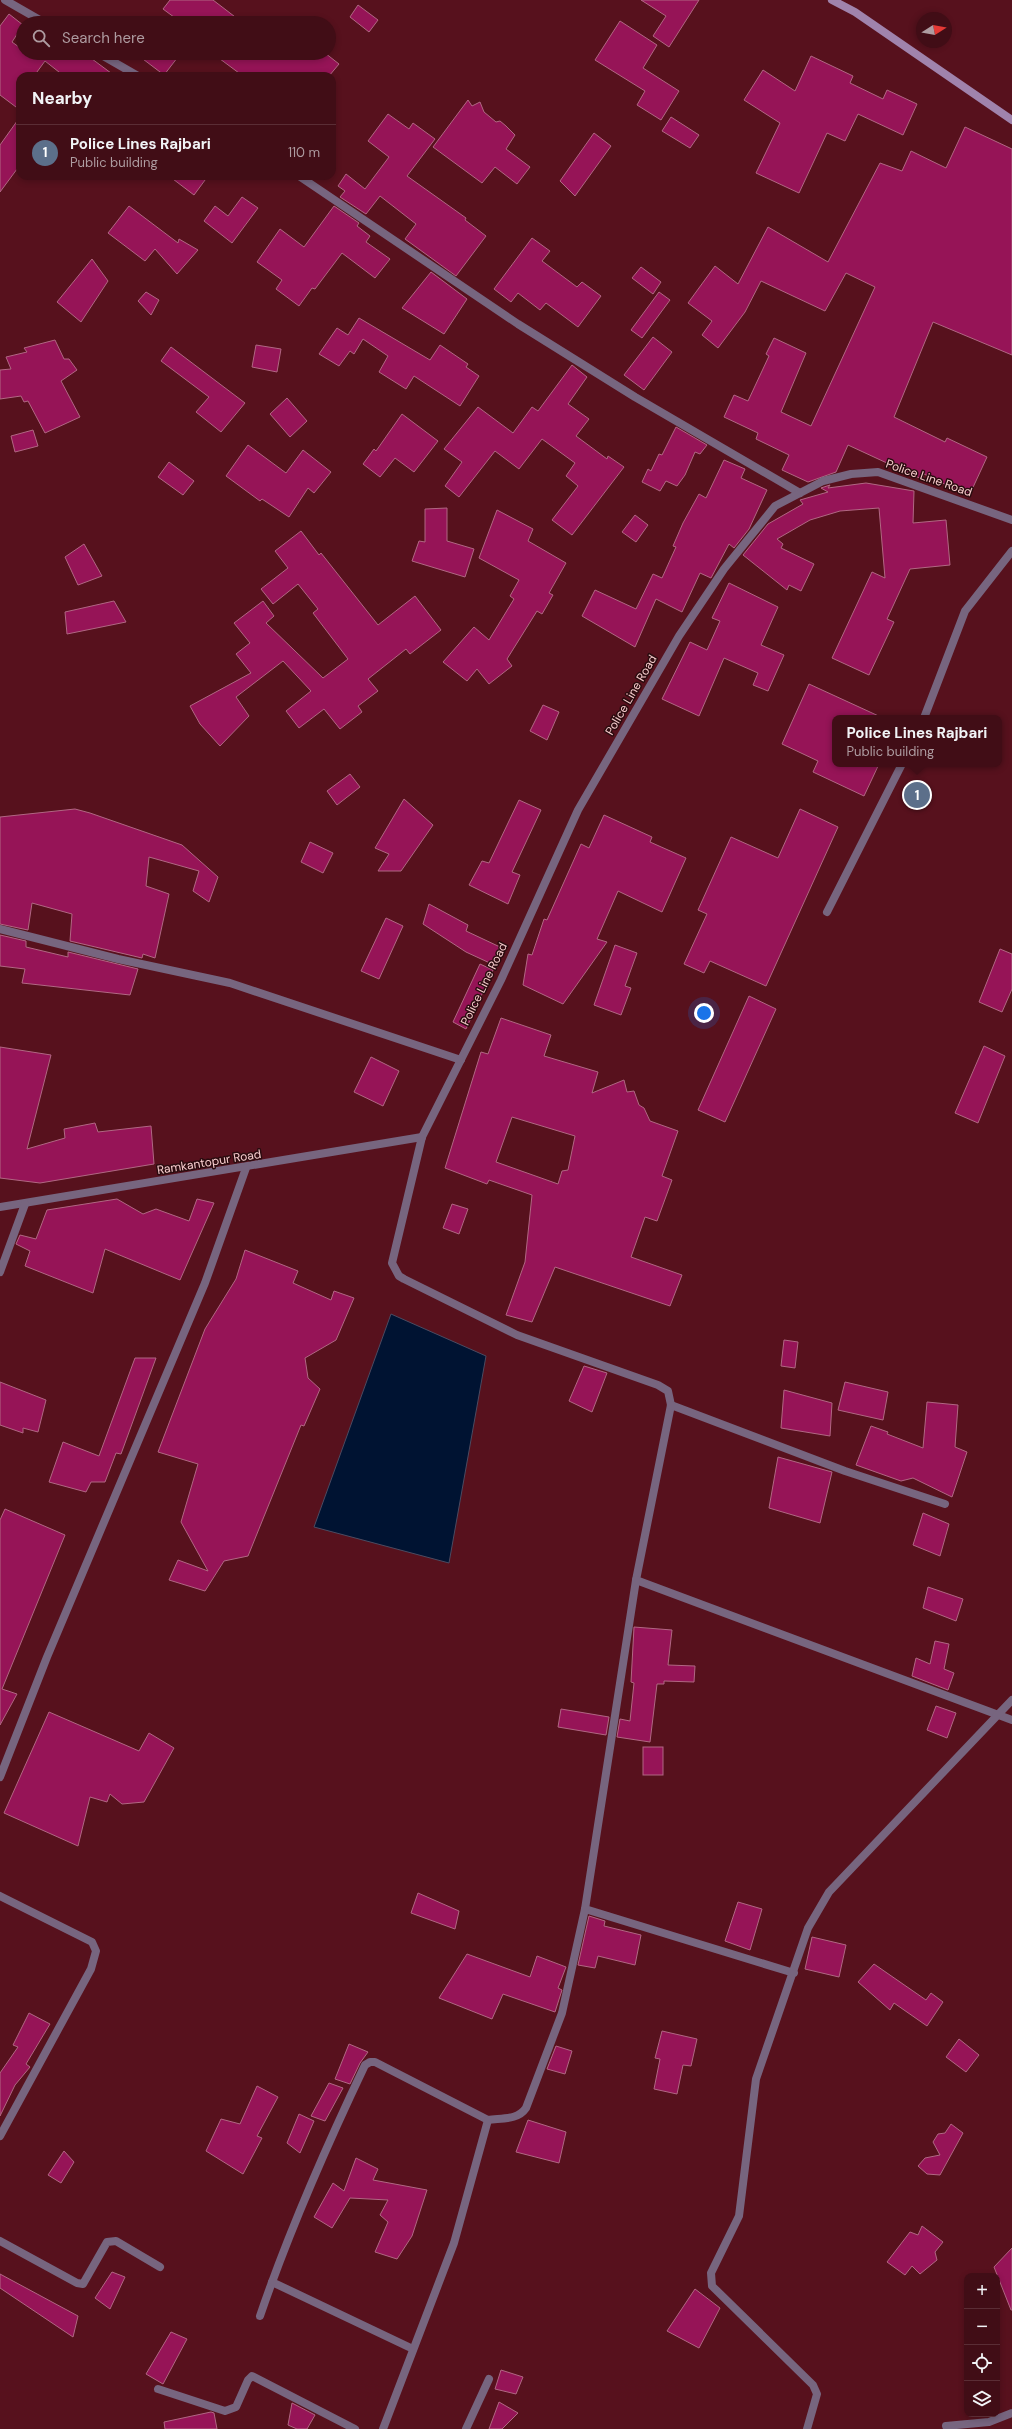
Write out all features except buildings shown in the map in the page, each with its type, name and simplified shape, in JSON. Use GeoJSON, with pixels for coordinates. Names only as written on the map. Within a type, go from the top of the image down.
{"type":"FeatureCollection","features":[{"type":"Feature","properties":{"kind":"main road"},"geometry":{"type":"LineString","coordinates":[[832,0],[855,12],[1012,120]]}},
{"type":"Feature","properties":{"kind":"street"},"geometry":{"type":"LineString","coordinates":[[5,0],[33,16]]}},
{"type":"Feature","properties":{"kind":"street"},"geometry":{"type":"LineString","coordinates":[[110,60],[131,72]]}},
{"type":"Feature","properties":{"kind":"street"},"geometry":{"type":"LineString","coordinates":[[305,180],[524,328],[635,397],[800,493]]}},
{"type":"Feature","properties":{"kind":"street","name":"Police Line Road"},"geometry":{"type":"LineString","coordinates":[[671,1405],[668,1391],[658,1385],[517,1335],[399,1276],[392,1263],[422,1137],[501,980],[578,810],[679,636],[724,569],[776,506],[823,482],[852,474],[878,472],[1012,520]]}},
{"type":"Feature","properties":{"kind":"street"},"geometry":{"type":"LineString","coordinates":[[925,715],[965,611],[1012,551]]}},
{"type":"Feature","properties":{"kind":"street"},"geometry":{"type":"LineString","coordinates":[[827,912],[900,767]]}},
{"type":"Feature","properties":{"kind":"street"},"geometry":{"type":"LineString","coordinates":[[0,929],[118,959],[230,983],[461,1060]]}},
{"type":"Feature","properties":{"kind":"street","name":"Ramkantopur Road"},"geometry":{"type":"LineString","coordinates":[[0,1207],[246,1168],[422,1137]]}},
{"type":"Feature","properties":{"kind":"street"},"geometry":{"type":"LineString","coordinates":[[0,1777],[46,1657],[129,1466],[205,1283],[246,1168]]}},
{"type":"Feature","properties":{"kind":"street"},"geometry":{"type":"LineString","coordinates":[[0,1272],[25,1204]]}},
{"type":"Feature","properties":{"kind":"street"},"geometry":{"type":"LineString","coordinates":[[260,2316],[272,2282],[326,2150],[365,2065],[370,2062],[375,2062],[488,2120],[516,2117],[523,2114],[526,2108],[562,2013],[584,1909],[636,1580],[671,1405],[845,1471],[945,1504]]}},
{"type":"Feature","properties":{"kind":"street"},"geometry":{"type":"LineString","coordinates":[[636,1580],[1012,1720]]}},
{"type":"Feature","properties":{"kind":"street"},"geometry":{"type":"LineString","coordinates":[[807,2429],[817,2394],[813,2385],[712,2286],[711,2273],[739,2216],[756,2079],[794,1973],[808,1928],[829,1892],[1012,1700]]}},
{"type":"Feature","properties":{"kind":"street"},"geometry":{"type":"LineString","coordinates":[[0,1896],[92,1942],[96,1951],[91,1969],[0,2136]]}},
{"type":"Feature","properties":{"kind":"street"},"geometry":{"type":"LineString","coordinates":[[584,1909],[794,1973]]}},
{"type":"Feature","properties":{"kind":"street"},"geometry":{"type":"LineString","coordinates":[[383,2429],[454,2243],[488,2120]]}},
{"type":"Feature","properties":{"kind":"street"},"geometry":{"type":"LineString","coordinates":[[0,2241],[77,2283],[83,2284],[107,2242],[110,2240],[116,2241],[160,2267]]}},
{"type":"Feature","properties":{"kind":"street"},"geometry":{"type":"LineString","coordinates":[[272,2282],[413,2349]]}},
{"type":"Feature","properties":{"kind":"street"},"geometry":{"type":"LineString","coordinates":[[158,2389],[225,2411],[236,2407],[248,2380],[252,2376],[355,2429]]}},
{"type":"Feature","properties":{"kind":"street"},"geometry":{"type":"LineString","coordinates":[[466,2429],[489,2379]]}},
{"type":"Feature","properties":{"kind":"street"},"geometry":{"type":"LineString","coordinates":[[946,2426],[989,2422],[1012,2413]]}},
{"type":"Feature","properties":{"kind":"water"},"geometry":{"type":"Polygon","coordinates":[[[391,1314],[486,1356],[449,1563],[314,1527],[391,1314]]]}},
{"type":"Feature","properties":{"kind":"place","name":"Police Lines Rajbari"},"geometry":{"type":"Point","coordinates":[917,795]}}]}
